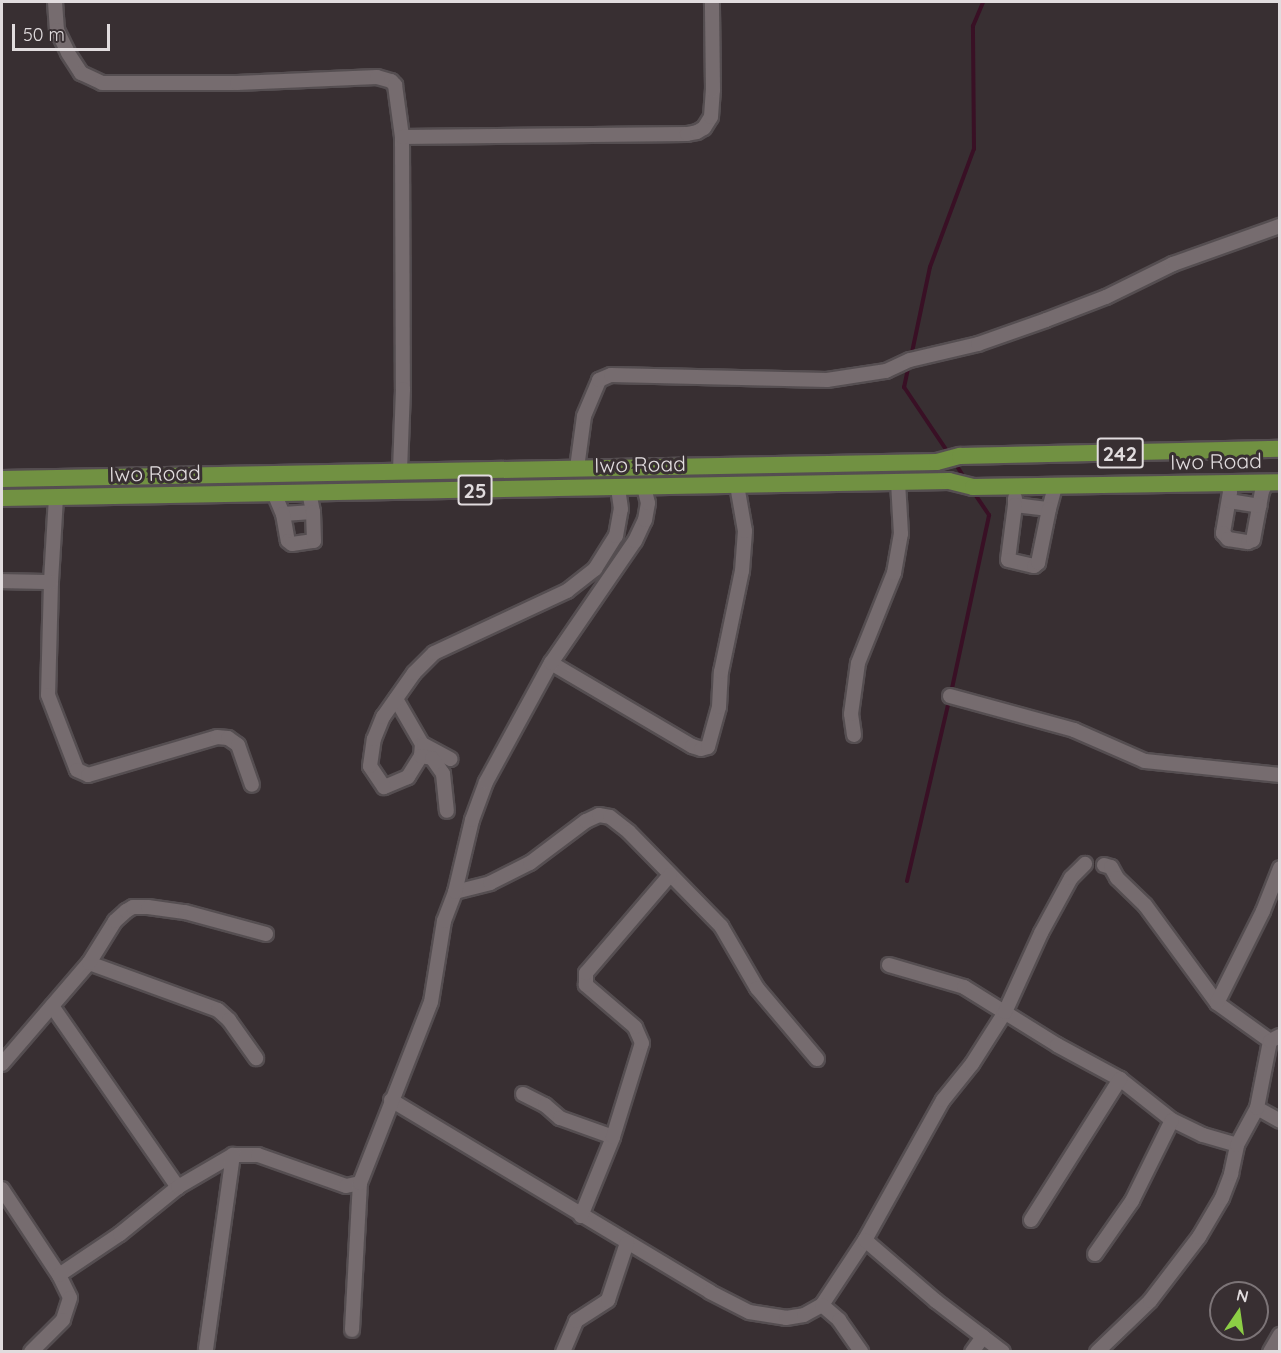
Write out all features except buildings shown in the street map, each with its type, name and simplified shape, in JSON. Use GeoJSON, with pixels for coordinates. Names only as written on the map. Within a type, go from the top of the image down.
{"type":"FeatureCollection","features":[{"type":"Feature","properties":{"kind":"main road","name":"Iwo Road"},"geometry":{"type":"LineString","coordinates":[[2,479],[937,462],[960,456],[1280,449]]}},
{"type":"Feature","properties":{"kind":"main road"},"geometry":{"type":"LineString","coordinates":[[300,474],[305,493]]}},
{"type":"Feature","properties":{"kind":"main road","name":"Iwo Road"},"geometry":{"type":"LineString","coordinates":[[2,498],[949,481],[973,487],[1273,482]]}},
{"type":"Feature","properties":{"kind":"street"},"geometry":{"type":"LineString","coordinates":[[55,2],[57,30],[75,63],[88,78],[118,85],[385,78],[395,85],[398,90],[402,137],[403,389],[400,472]]}},
{"type":"Feature","properties":{"kind":"street"},"geometry":{"type":"LineString","coordinates":[[402,137],[687,134],[697,132],[704,128],[711,117],[714,90],[712,2]]}},
{"type":"Feature","properties":{"kind":"street"},"geometry":{"type":"LineString","coordinates":[[578,468],[584,416],[599,380],[611,375],[827,380],[886,371],[910,360],[978,344],[1046,320],[1106,297],[1173,264],[1280,226]]}},
{"type":"Feature","properties":{"kind":"street"},"geometry":{"type":"LineString","coordinates":[[854,735],[851,714],[858,663],[894,573],[901,534],[898,482]]}},
{"type":"Feature","properties":{"kind":"street"},"geometry":{"type":"LineString","coordinates":[[1228,483],[1228,501],[1222,533],[1227,539],[1248,542],[1253,540],[1263,485],[1273,482]]}},
{"type":"Feature","properties":{"kind":"street"},"geometry":{"type":"LineString","coordinates":[[550,663],[696,748],[708,747],[719,707],[721,672],[742,571],[745,531],[737,485]]}},
{"type":"Feature","properties":{"kind":"street"},"geometry":{"type":"LineString","coordinates":[[1016,487],[1007,557],[1011,561],[1034,566],[1038,563],[1055,486]]}},
{"type":"Feature","properties":{"kind":"street"},"geometry":{"type":"LineString","coordinates":[[422,750],[408,777],[384,787],[370,766],[374,739],[383,717],[414,673],[435,653],[567,591],[595,569],[616,536],[621,509],[618,487]]}},
{"type":"Feature","properties":{"kind":"street"},"geometry":{"type":"LineString","coordinates":[[352,1330],[360,1183],[431,1002],[444,921],[455,892],[472,820],[486,782],[550,663],[635,541],[645,520],[648,503],[644,487]]}},
{"type":"Feature","properties":{"kind":"street"},"geometry":{"type":"LineString","coordinates":[[274,493],[283,514],[288,541],[302,543],[314,541],[313,512],[305,493]]}},
{"type":"Feature","properties":{"kind":"street"},"geometry":{"type":"LineString","coordinates":[[57,497],[51,582],[48,695],[77,770],[88,775],[217,737],[228,738],[238,745],[252,785]]}},
{"type":"Feature","properties":{"kind":"street"},"geometry":{"type":"LineString","coordinates":[[1228,501],[1260,506]]}},
{"type":"Feature","properties":{"kind":"street"},"geometry":{"type":"LineString","coordinates":[[1015,505],[1049,509]]}},
{"type":"Feature","properties":{"kind":"street"},"geometry":{"type":"LineString","coordinates":[[283,514],[313,512]]}},
{"type":"Feature","properties":{"kind":"street"},"geometry":{"type":"LineString","coordinates":[[2,581],[51,582]]}},
{"type":"Feature","properties":{"kind":"street"},"geometry":{"type":"LineString","coordinates":[[950,696],[1074,730],[1145,761],[1280,775]]}},
{"type":"Feature","properties":{"kind":"street"},"geometry":{"type":"LineString","coordinates":[[396,699],[422,750],[432,758],[443,774],[447,811]]}},
{"type":"Feature","properties":{"kind":"street"},"geometry":{"type":"LineString","coordinates":[[422,750],[450,759]]}},
{"type":"Feature","properties":{"kind":"street"},"geometry":{"type":"LineString","coordinates":[[455,892],[490,883],[530,863],[586,821],[599,815],[618,822],[721,926],[757,988],[817,1059]]}},
{"type":"Feature","properties":{"kind":"street"},"geometry":{"type":"LineString","coordinates":[[391,1100],[581,1216],[749,1312],[786,1318],[804,1316],[822,1305],[865,1240],[943,1100],[972,1064],[1005,1012],[1041,933],[1071,878],[1085,864]]}},
{"type":"Feature","properties":{"kind":"street"},"geometry":{"type":"LineString","coordinates":[[1097,1352],[1150,1301],[1199,1237],[1222,1198],[1231,1174],[1237,1145],[1257,1108],[1275,1039],[1217,1003],[1145,905],[1117,878],[1111,867],[1104,865]]}},
{"type":"Feature","properties":{"kind":"street"},"geometry":{"type":"LineString","coordinates":[[1217,1003],[1263,911],[1280,868]]}},
{"type":"Feature","properties":{"kind":"street"},"geometry":{"type":"LineString","coordinates":[[581,1216],[613,1137],[642,1043],[635,1027],[594,994],[586,986],[584,977],[596,958],[670,875]]}},
{"type":"Feature","properties":{"kind":"street"},"geometry":{"type":"LineString","coordinates":[[2,1064],[89,963],[115,921],[133,907],[185,912],[266,934]]}},
{"type":"Feature","properties":{"kind":"street"},"geometry":{"type":"LineString","coordinates":[[89,963],[218,1010],[229,1020],[256,1058]]}},
{"type":"Feature","properties":{"kind":"street"},"geometry":{"type":"LineString","coordinates":[[889,965],[964,987],[1120,1079],[1172,1120],[1203,1135],[1237,1145]]}},
{"type":"Feature","properties":{"kind":"street"},"geometry":{"type":"LineString","coordinates":[[52,1006],[178,1187]]}},
{"type":"Feature","properties":{"kind":"street"},"geometry":{"type":"LineString","coordinates":[[1031,1220],[1120,1079]]}},
{"type":"Feature","properties":{"kind":"street"},"geometry":{"type":"LineString","coordinates":[[523,1094],[545,1105],[560,1118],[613,1137]]}},
{"type":"Feature","properties":{"kind":"street"},"geometry":{"type":"LineString","coordinates":[[1257,1108],[1280,1121]]}},
{"type":"Feature","properties":{"kind":"street"},"geometry":{"type":"LineString","coordinates":[[1095,1254],[1132,1201],[1172,1120]]}},
{"type":"Feature","properties":{"kind":"street"},"geometry":{"type":"LineString","coordinates":[[59,1275],[120,1234],[178,1187],[233,1155],[258,1155],[346,1186],[360,1183]]}},
{"type":"Feature","properties":{"kind":"street"},"geometry":{"type":"LineString","coordinates":[[206,1349],[233,1155]]}},
{"type":"Feature","properties":{"kind":"street"},"geometry":{"type":"LineString","coordinates":[[2,1189],[59,1275],[70,1298],[66,1313],[31,1352]]}},
{"type":"Feature","properties":{"kind":"street"},"geometry":{"type":"LineString","coordinates":[[865,1240],[1003,1352]]}},
{"type":"Feature","properties":{"kind":"street"},"geometry":{"type":"LineString","coordinates":[[563,1352],[576,1321],[608,1300],[627,1243]]}},
{"type":"Feature","properties":{"kind":"street"},"geometry":{"type":"LineString","coordinates":[[822,1305],[839,1320],[861,1352]]}},
{"type":"Feature","properties":{"kind":"street"},"geometry":{"type":"LineString","coordinates":[[1270,1352],[1280,1335]]}},
{"type":"Feature","properties":{"kind":"street"},"geometry":{"type":"LineString","coordinates":[[972,1352],[983,1337]]}},
{"type":"Feature","properties":{"kind":"waterway"},"geometry":{"type":"LineString","coordinates":[[911,357],[930,267],[974,149],[973,26],[983,2]]}},
{"type":"Feature","properties":{"kind":"waterway"},"geometry":{"type":"LineString","coordinates":[[909,364],[904,387],[949,454]]}},
{"type":"Feature","properties":{"kind":"waterway"},"geometry":{"type":"LineString","coordinates":[[955,463],[965,479]]}},
{"type":"Feature","properties":{"kind":"waterway"},"geometry":{"type":"LineString","coordinates":[[951,693],[989,515],[974,493]]}},
{"type":"Feature","properties":{"kind":"waterway"},"geometry":{"type":"LineString","coordinates":[[907,881],[949,700]]}}]}
